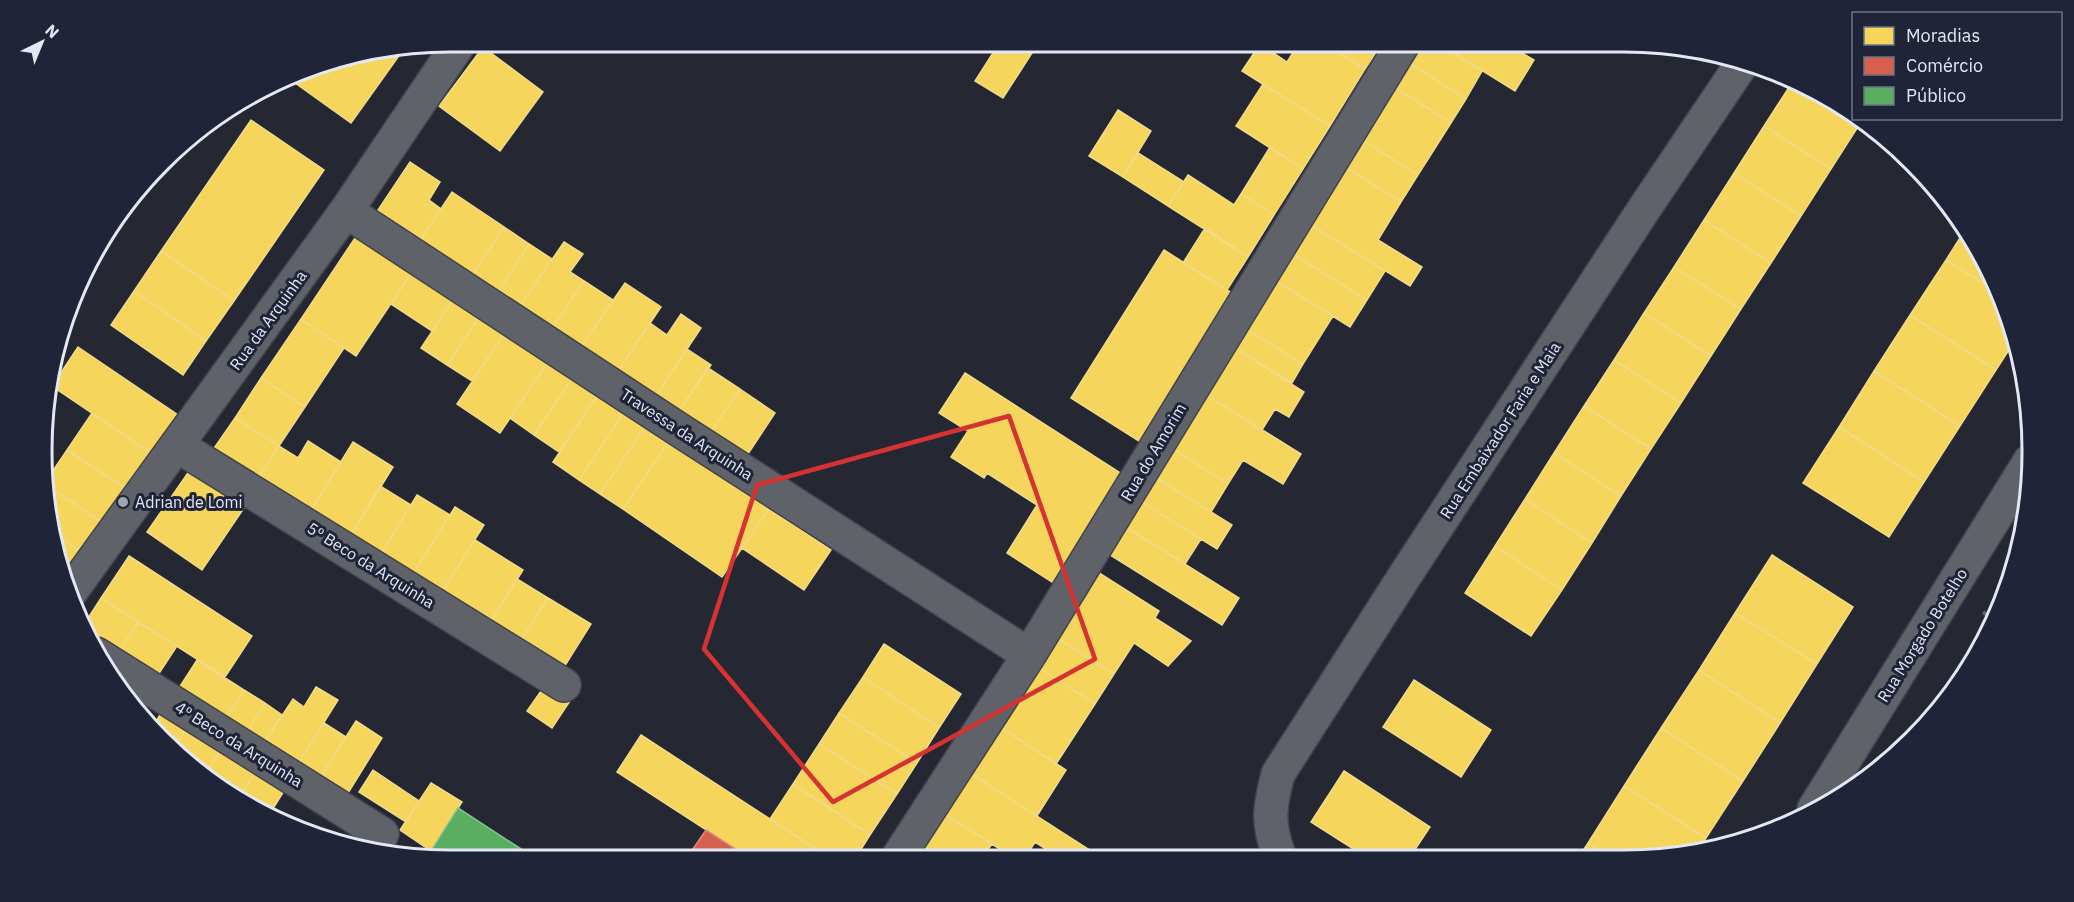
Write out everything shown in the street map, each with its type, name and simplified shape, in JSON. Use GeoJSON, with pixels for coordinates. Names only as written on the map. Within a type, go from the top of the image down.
{"type":"FeatureCollection","features":[{"type":"Feature","properties":{"kind":"street","name":"Rua da Arquinha"},"geometry":{"type":"LineString","coordinates":[[76,584],[346,211],[453,52]]}},
{"type":"Feature","properties":{"kind":"street","name":"Rua do Amorim"},"geometry":{"type":"LineString","coordinates":[[903,850],[1029,655],[1398,52]]}},
{"type":"Feature","properties":{"kind":"street","name":"Rua Embaixador Faria e Maia"},"geometry":{"type":"LineString","coordinates":[[1277,850],[1271,835],[1270,805],[1278,774],[1642,212],[1738,70]]}},
{"type":"Feature","properties":{"kind":"street","name":"Travessa da Arquinha"},"geometry":{"type":"LineString","coordinates":[[346,211],[1029,655]]}},
{"type":"Feature","properties":{"kind":"street","name":"5º Beco da Arquinha"},"geometry":{"type":"LineString","coordinates":[[178,446],[564,685]]}},
{"type":"Feature","properties":{"kind":"street","name":"Rua Morgado Botelho"},"geometry":{"type":"LineString","coordinates":[[1822,796],[2021,475]]}},
{"type":"Feature","properties":{"kind":"street","name":"4º Beco da Arquinha"},"geometry":{"type":"LineString","coordinates":[[117,667],[382,834]]}},
{"type":"Feature","properties":{"kind":"highlighted area"},"geometry":{"type":"Polygon","coordinates":[[[1009,416],[1095,659],[833,802],[704,649],[757,485],[1009,416]]]}},
{"type":"Feature","properties":{"kind":"building: Moradias"},"geometry":{"type":"Polygon","coordinates":[[[479,52],[490,52],[543,92],[500,151],[439,106],[479,52]]]}},
{"type":"Feature","properties":{"kind":"building: Moradias"},"geometry":{"type":"Polygon","coordinates":[[[994,52],[1033,52],[1003,98],[975,81],[994,52]]]}},
{"type":"Feature","properties":{"kind":"building: Moradias"},"geometry":{"type":"Polygon","coordinates":[[[1255,52],[1272,52],[1287,62],[1294,52],[1337,52],[1365,69],[1330,126],[1242,71],[1255,52]]]}},
{"type":"Feature","properties":{"kind":"building: Moradias"},"geometry":{"type":"Polygon","coordinates":[[[1337,52],[1377,52],[1365,69],[1337,52]]]}},
{"type":"Feature","properties":{"kind":"building: Moradias"},"geometry":{"type":"Polygon","coordinates":[[[1419,52],[1452,52],[1482,71],[1466,99],[1411,64],[1419,52]]]}},
{"type":"Feature","properties":{"kind":"building: Moradias"},"geometry":{"type":"Polygon","coordinates":[[[1452,52],[1521,52],[1534,60],[1515,91],[1452,52]]]}},
{"type":"Feature","properties":{"kind":"building: Moradias"},"geometry":{"type":"Polygon","coordinates":[[[399,56],[351,123],[297,84],[348,66],[399,56]]]}},
{"type":"Feature","properties":{"kind":"building: Moradias"},"geometry":{"type":"Polygon","coordinates":[[[1411,64],[1466,99],[1451,123],[1396,88],[1411,64]]]}},
{"type":"Feature","properties":{"kind":"building: Moradias"},"geometry":{"type":"Polygon","coordinates":[[[1263,84],[1330,126],[1303,169],[1236,126],[1263,84]]]}},
{"type":"Feature","properties":{"kind":"building: Moradias"},"geometry":{"type":"Polygon","coordinates":[[[1396,88],[1451,123],[1418,175],[1364,141],[1396,88]]]}},
{"type":"Feature","properties":{"kind":"building: Moradias"},"geometry":{"type":"Polygon","coordinates":[[[1788,89],[1822,106],[1857,129],[1831,169],[1764,126],[1788,89]]]}},
{"type":"Feature","properties":{"kind":"building: Moradias"},"geometry":{"type":"Polygon","coordinates":[[[1118,110],[1151,131],[1123,177],[1089,156],[1118,110]]]}},
{"type":"Feature","properties":{"kind":"building: Moradias"},"geometry":{"type":"Polygon","coordinates":[[[251,120],[324,170],[234,301],[161,251],[251,120]]]}},
{"type":"Feature","properties":{"kind":"building: Moradias"},"geometry":{"type":"Polygon","coordinates":[[[1764,126],[1831,169],[1801,216],[1734,173],[1764,126]]]}},
{"type":"Feature","properties":{"kind":"building: Moradias"},"geometry":{"type":"Polygon","coordinates":[[[1364,141],[1418,175],[1401,202],[1347,168],[1364,141]]]}},
{"type":"Feature","properties":{"kind":"building: Moradias"},"geometry":{"type":"Polygon","coordinates":[[[1270,147],[1303,169],[1274,215],[1241,194],[1270,147]]]}},
{"type":"Feature","properties":{"kind":"building: Moradias"},"geometry":{"type":"Polygon","coordinates":[[[1138,153],[1184,182],[1168,206],[1123,177],[1138,153]]]}},
{"type":"Feature","properties":{"kind":"building: Moradias"},"geometry":{"type":"Polygon","coordinates":[[[410,162],[440,182],[429,200],[441,209],[419,242],[376,213],[410,162]]]}},
{"type":"Feature","properties":{"kind":"building: Moradias"},"geometry":{"type":"Polygon","coordinates":[[[1347,168],[1401,202],[1378,240],[1422,267],[1410,286],[1311,225],[1347,168]]]}},
{"type":"Feature","properties":{"kind":"building: Moradias"},"geometry":{"type":"Polygon","coordinates":[[[1734,173],[1801,216],[1771,263],[1704,220],[1734,173]]]}},
{"type":"Feature","properties":{"kind":"building: Moradias"},"geometry":{"type":"Polygon","coordinates":[[[1188,175],[1234,205],[1241,194],[1274,215],[1248,257],[1168,206],[1188,175]]]}},
{"type":"Feature","properties":{"kind":"building: Moradias"},"geometry":{"type":"Polygon","coordinates":[[[452,192],[504,227],[471,277],[419,242],[452,192]]]}},
{"type":"Feature","properties":{"kind":"building: Moradias"},"geometry":{"type":"Polygon","coordinates":[[[1704,220],[1771,263],[1741,309],[1674,267],[1704,220]]]}},
{"type":"Feature","properties":{"kind":"building: Moradias"},"geometry":{"type":"Polygon","coordinates":[[[1311,225],[1385,271],[1367,300],[1293,254],[1311,225]]]}},
{"type":"Feature","properties":{"kind":"building: Moradias"},"geometry":{"type":"Polygon","coordinates":[[[504,227],[529,244],[497,294],[471,277],[504,227]]]}},
{"type":"Feature","properties":{"kind":"building: Moradias"},"geometry":{"type":"Polygon","coordinates":[[[1205,228],[1248,257],[1227,290],[1183,263],[1205,228]]]}},
{"type":"Feature","properties":{"kind":"building: Moradias"},"geometry":{"type":"Polygon","coordinates":[[[359,232],[414,269],[356,356],[301,319],[359,232]]]}},
{"type":"Feature","properties":{"kind":"building: Moradias"},"geometry":{"type":"Polygon","coordinates":[[[1960,239],[1984,284],[1946,260],[1960,239]]]}},
{"type":"Feature","properties":{"kind":"building: Moradias"},"geometry":{"type":"Polygon","coordinates":[[[564,242],[583,254],[570,272],[584,281],[551,330],[518,309],[564,242]]]}},
{"type":"Feature","properties":{"kind":"building: Moradias"},"geometry":{"type":"Polygon","coordinates":[[[529,244],[552,259],[518,309],[497,294],[529,244]]]}},
{"type":"Feature","properties":{"kind":"building: Moradias"},"geometry":{"type":"Polygon","coordinates":[[[1164,250],[1235,295],[1142,443],[1071,398],[1164,250]]]}},
{"type":"Feature","properties":{"kind":"building: Moradias"},"geometry":{"type":"Polygon","coordinates":[[[161,251],[234,301],[206,341],[134,291],[161,251]]]}},
{"type":"Feature","properties":{"kind":"building: Moradias"},"geometry":{"type":"Polygon","coordinates":[[[1293,254],[1367,300],[1350,327],[1276,281],[1293,254]]]}},
{"type":"Feature","properties":{"kind":"building: Moradias"},"geometry":{"type":"Polygon","coordinates":[[[1946,260],[1984,284],[2009,350],[1996,370],[1910,315],[1946,260]]]}},
{"type":"Feature","properties":{"kind":"building: Moradias"},"geometry":{"type":"Polygon","coordinates":[[[1674,267],[1741,309],[1711,356],[1644,313],[1674,267]]]}},
{"type":"Feature","properties":{"kind":"building: Moradias"},"geometry":{"type":"Polygon","coordinates":[[[414,269],[455,297],[432,331],[391,304],[414,269]]]}},
{"type":"Feature","properties":{"kind":"building: Moradias"},"geometry":{"type":"Polygon","coordinates":[[[584,281],[613,300],[579,350],[551,330],[584,281]]]}},
{"type":"Feature","properties":{"kind":"building: Moradias"},"geometry":{"type":"Polygon","coordinates":[[[1276,281],[1333,316],[1303,364],[1246,329],[1276,281]]]}},
{"type":"Feature","properties":{"kind":"building: Moradias"},"geometry":{"type":"Polygon","coordinates":[[[625,283],[661,307],[616,374],[579,350],[625,283]]]}},
{"type":"Feature","properties":{"kind":"building: Moradias"},"geometry":{"type":"Polygon","coordinates":[[[134,291],[206,341],[183,375],[111,325],[134,291]]]}},
{"type":"Feature","properties":{"kind":"building: Moradias"},"geometry":{"type":"Polygon","coordinates":[[[455,297],[481,314],[447,365],[421,348],[455,297]]]}},
{"type":"Feature","properties":{"kind":"building: Moradias"},"geometry":{"type":"Polygon","coordinates":[[[1644,313],[1711,356],[1681,403],[1614,360],[1644,313]]]}},
{"type":"Feature","properties":{"kind":"building: Moradias"},"geometry":{"type":"Polygon","coordinates":[[[481,314],[506,331],[472,381],[447,365],[481,314]]]}},
{"type":"Feature","properties":{"kind":"building: Moradias"},"geometry":{"type":"Polygon","coordinates":[[[681,314],[701,328],[654,399],[616,374],[650,323],[667,335],[681,314]]]}},
{"type":"Feature","properties":{"kind":"building: Moradias"},"geometry":{"type":"Polygon","coordinates":[[[1910,315],[1996,370],[1960,426],[1874,371],[1910,315]]]}},
{"type":"Feature","properties":{"kind":"building: Moradias"},"geometry":{"type":"Polygon","coordinates":[[[301,319],[344,348],[305,407],[261,378],[301,319]]]}},
{"type":"Feature","properties":{"kind":"building: Moradias"},"geometry":{"type":"Polygon","coordinates":[[[1246,329],[1303,364],[1292,383],[1235,348],[1246,329]]]}},
{"type":"Feature","properties":{"kind":"building: Moradias"},"geometry":{"type":"Polygon","coordinates":[[[506,331],[549,360],[500,433],[457,404],[506,331]]]}},
{"type":"Feature","properties":{"kind":"building: Moradias"},"geometry":{"type":"Polygon","coordinates":[[[78,347],[181,417],[155,456],[57,390],[60,374],[78,347]]]}},
{"type":"Feature","properties":{"kind":"building: Moradias"},"geometry":{"type":"Polygon","coordinates":[[[1235,348],[1304,392],[1289,417],[1275,409],[1262,430],[1206,395],[1235,348]]]}},
{"type":"Feature","properties":{"kind":"building: Moradias"},"geometry":{"type":"Polygon","coordinates":[[[687,349],[711,365],[676,415],[654,399],[687,349]]]}},
{"type":"Feature","properties":{"kind":"building: Moradias"},"geometry":{"type":"Polygon","coordinates":[[[549,360],[573,377],[534,435],[510,418],[549,360]]]}},
{"type":"Feature","properties":{"kind":"building: Moradias"},"geometry":{"type":"Polygon","coordinates":[[[1614,360],[1681,403],[1651,449],[1584,406],[1614,360]]]}},
{"type":"Feature","properties":{"kind":"building: Moradias"},"geometry":{"type":"Polygon","coordinates":[[[708,368],[740,389],[708,436],[676,415],[708,368]]]}},
{"type":"Feature","properties":{"kind":"building: Moradias"},"geometry":{"type":"Polygon","coordinates":[[[1874,371],[1960,426],[1924,482],[1839,427],[1874,371]]]}},
{"type":"Feature","properties":{"kind":"building: Moradias"},"geometry":{"type":"Polygon","coordinates":[[[965,373],[1125,476],[1055,584],[1007,553],[1037,505],[987,473],[984,478],[951,457],[968,431],[939,413],[965,373]]]}},
{"type":"Feature","properties":{"kind":"building: Moradias"},"geometry":{"type":"Polygon","coordinates":[[[573,377],[599,393],[559,452],[534,435],[573,377]]]}},
{"type":"Feature","properties":{"kind":"building: Moradias"},"geometry":{"type":"Polygon","coordinates":[[[261,378],[305,407],[279,446],[235,418],[261,378]]]}},
{"type":"Feature","properties":{"kind":"building: Moradias"},"geometry":{"type":"Polygon","coordinates":[[[740,389],[775,413],[744,460],[708,436],[740,389]]]}},
{"type":"Feature","properties":{"kind":"building: Moradias"},"geometry":{"type":"Polygon","coordinates":[[[599,393],[625,411],[579,480],[553,462],[599,393]]]}},
{"type":"Feature","properties":{"kind":"building: Moradias"},"geometry":{"type":"Polygon","coordinates":[[[1206,395],[1301,454],[1283,484],[1243,460],[1228,484],[1172,448],[1206,395]]]}},
{"type":"Feature","properties":{"kind":"building: Moradias"},"geometry":{"type":"Polygon","coordinates":[[[1584,406],[1651,449],[1621,496],[1554,453],[1584,406]]]}},
{"type":"Feature","properties":{"kind":"building: Moradias"},"geometry":{"type":"Polygon","coordinates":[[[625,411],[646,425],[600,494],[579,480],[625,411]]]}},
{"type":"Feature","properties":{"kind":"building: Moradias"},"geometry":{"type":"Polygon","coordinates":[[[92,413],[155,456],[131,492],[67,450],[92,413]]]}},
{"type":"Feature","properties":{"kind":"building: Moradias"},"geometry":{"type":"Polygon","coordinates":[[[235,418],[279,446],[255,483],[210,454],[235,418]]]}},
{"type":"Feature","properties":{"kind":"building: Moradias"},"geometry":{"type":"Polygon","coordinates":[[[646,425],[669,441],[623,509],[600,494],[646,425]]]}},
{"type":"Feature","properties":{"kind":"building: Moradias"},"geometry":{"type":"Polygon","coordinates":[[[1839,427],[1924,482],[1889,537],[1803,483],[1839,427]]]}},
{"type":"Feature","properties":{"kind":"building: Moradias"},"geometry":{"type":"Polygon","coordinates":[[[308,441],[341,462],[308,515],[255,483],[279,446],[298,458],[308,441]]]}},
{"type":"Feature","properties":{"kind":"building: Moradias"},"geometry":{"type":"Polygon","coordinates":[[[669,441],[769,509],[722,577],[623,509],[669,441]]]}},
{"type":"Feature","properties":{"kind":"building: Moradias"},"geometry":{"type":"Polygon","coordinates":[[[353,442],[393,467],[348,540],[308,515],[353,442]]]}},
{"type":"Feature","properties":{"kind":"building: Moradias"},"geometry":{"type":"Polygon","coordinates":[[[1172,448],[1228,484],[1211,512],[1155,477],[1172,448]]]}},
{"type":"Feature","properties":{"kind":"building: Moradias"},"geometry":{"type":"Polygon","coordinates":[[[67,450],[131,492],[108,526],[55,491],[53,471],[67,450]]]}},
{"type":"Feature","properties":{"kind":"building: Moradias"},"geometry":{"type":"Polygon","coordinates":[[[1554,453],[1621,496],[1592,543],[1525,499],[1554,453]]]}},
{"type":"Feature","properties":{"kind":"building: Moradias"},"geometry":{"type":"Polygon","coordinates":[[[192,467],[246,505],[202,570],[147,532],[192,467]]]}},
{"type":"Feature","properties":{"kind":"building: Moradias"},"geometry":{"type":"Polygon","coordinates":[[[1155,477],[1232,525],[1217,549],[1140,501],[1155,477]]]}},
{"type":"Feature","properties":{"kind":"building: Moradias"},"geometry":{"type":"Polygon","coordinates":[[[380,486],[411,505],[378,559],[348,540],[380,486]]]}},
{"type":"Feature","properties":{"kind":"building: Moradias"},"geometry":{"type":"Polygon","coordinates":[[[55,491],[108,526],[88,556],[62,539],[55,491]]]}},
{"type":"Feature","properties":{"kind":"building: Moradias"},"geometry":{"type":"Polygon","coordinates":[[[417,495],[450,515],[410,579],[378,559],[417,495]]]}},
{"type":"Feature","properties":{"kind":"building: Moradias"},"geometry":{"type":"Polygon","coordinates":[[[1525,499],[1592,543],[1562,590],[1495,546],[1525,499]]]}},
{"type":"Feature","properties":{"kind":"building: Moradias"},"geometry":{"type":"Polygon","coordinates":[[[1140,501],[1201,539],[1185,564],[1124,526],[1140,501]]]}},
{"type":"Feature","properties":{"kind":"building: Moradias"},"geometry":{"type":"Polygon","coordinates":[[[455,507],[484,525],[439,597],[410,579],[455,507]]]}},
{"type":"Feature","properties":{"kind":"building: Moradias"},"geometry":{"type":"Polygon","coordinates":[[[769,509],[831,550],[804,590],[742,548],[769,509]]]}},
{"type":"Feature","properties":{"kind":"building: Moradias"},"geometry":{"type":"Polygon","coordinates":[[[1124,526],[1239,598],[1222,625],[1107,553],[1124,526]]]}},
{"type":"Feature","properties":{"kind":"building: Moradias"},"geometry":{"type":"Polygon","coordinates":[[[62,539],[88,556],[72,573],[62,539]]]}},
{"type":"Feature","properties":{"kind":"building: Moradias"},"geometry":{"type":"Polygon","coordinates":[[[475,540],[523,570],[488,626],[439,597],[475,540]]]}},
{"type":"Feature","properties":{"kind":"building: Moradias"},"geometry":{"type":"Polygon","coordinates":[[[1495,546],[1562,590],[1531,636],[1465,593],[1495,546]]]}},
{"type":"Feature","properties":{"kind":"building: Moradias"},"geometry":{"type":"Polygon","coordinates":[[[1772,555],[1853,607],[1817,664],[1735,613],[1772,555]]]}},
{"type":"Feature","properties":{"kind":"building: Moradias"},"geometry":{"type":"Polygon","coordinates":[[[129,556],[252,636],[225,677],[101,598],[129,556]]]}},
{"type":"Feature","properties":{"kind":"building: Moradias"},"geometry":{"type":"Polygon","coordinates":[[[1096,571],[1159,611],[1155,618],[1191,641],[1168,666],[1134,643],[1114,674],[1054,636],[1096,571]]]}},
{"type":"Feature","properties":{"kind":"building: Moradias"},"geometry":{"type":"Polygon","coordinates":[[[517,579],[548,598],[518,645],[488,626],[517,579]]]}},
{"type":"Feature","properties":{"kind":"building: Moradias"},"geometry":{"type":"Polygon","coordinates":[[[101,598],[138,622],[113,660],[106,650],[89,616],[101,598]]]}},
{"type":"Feature","properties":{"kind":"building: Moradias"},"geometry":{"type":"Polygon","coordinates":[[[548,598],[591,624],[561,672],[518,645],[548,598]]]}},
{"type":"Feature","properties":{"kind":"building: Moradias"},"geometry":{"type":"Polygon","coordinates":[[[1735,613],[1817,664],[1780,723],[1699,670],[1735,613]]]}},
{"type":"Feature","properties":{"kind":"building: Moradias"},"geometry":{"type":"Polygon","coordinates":[[[138,622],[177,646],[152,684],[113,660],[138,622]]]}},
{"type":"Feature","properties":{"kind":"building: Moradias"},"geometry":{"type":"Polygon","coordinates":[[[1054,636],[1114,674],[1095,704],[1035,665],[1054,636]]]}},
{"type":"Feature","properties":{"kind":"building: Moradias"},"geometry":{"type":"Polygon","coordinates":[[[884,644],[961,694],[939,728],[863,677],[884,644]]]}},
{"type":"Feature","properties":{"kind":"building: Moradias"},"geometry":{"type":"Polygon","coordinates":[[[197,660],[244,690],[225,721],[177,691],[197,660]]]}},
{"type":"Feature","properties":{"kind":"building: Moradias"},"geometry":{"type":"Polygon","coordinates":[[[1035,665],[1095,704],[1056,764],[997,725],[1035,665]]]}},
{"type":"Feature","properties":{"kind":"building: Moradias"},"geometry":{"type":"Polygon","coordinates":[[[1699,670],[1780,723],[1743,781],[1661,728],[1699,670]]]}},
{"type":"Feature","properties":{"kind":"building: Moradias"},"geometry":{"type":"Polygon","coordinates":[[[863,677],[939,728],[917,763],[839,713],[863,677]]]}},
{"type":"Feature","properties":{"kind":"building: Moradias"},"geometry":{"type":"Polygon","coordinates":[[[1414,680],[1491,730],[1461,777],[1383,727],[1414,680]]]}},
{"type":"Feature","properties":{"kind":"building: Moradias"},"geometry":{"type":"Polygon","coordinates":[[[548,681],[572,698],[552,728],[527,711],[548,681]]]}},
{"type":"Feature","properties":{"kind":"building: Moradias"},"geometry":{"type":"Polygon","coordinates":[[[316,687],[338,700],[296,767],[262,746],[293,699],[304,707],[316,687]]]}},
{"type":"Feature","properties":{"kind":"building: Moradias"},"geometry":{"type":"Polygon","coordinates":[[[244,690],[265,703],[245,735],[225,721],[244,690]]]}},
{"type":"Feature","properties":{"kind":"building: Moradias"},"geometry":{"type":"Polygon","coordinates":[[[265,703],[282,715],[262,746],[245,735],[265,703]]]}},
{"type":"Feature","properties":{"kind":"building: Moradias"},"geometry":{"type":"Polygon","coordinates":[[[161,713],[186,729],[178,741],[157,720],[161,713]]]}},
{"type":"Feature","properties":{"kind":"building: Moradias"},"geometry":{"type":"Polygon","coordinates":[[[839,713],[917,763],[897,794],[819,744],[839,713]]]}},
{"type":"Feature","properties":{"kind":"building: Moradias"},"geometry":{"type":"Polygon","coordinates":[[[356,721],[382,738],[345,798],[318,781],[356,721]]]}},
{"type":"Feature","properties":{"kind":"building: Moradias"},"geometry":{"type":"Polygon","coordinates":[[[324,723],[346,737],[318,781],[296,767],[324,723]]]}},
{"type":"Feature","properties":{"kind":"building: Moradias"},"geometry":{"type":"Polygon","coordinates":[[[997,725],[1066,770],[1037,816],[967,771],[997,725]]]}},
{"type":"Feature","properties":{"kind":"building: Moradias"},"geometry":{"type":"Polygon","coordinates":[[[1661,728],[1743,781],[1706,838],[1624,786],[1661,728]]]}},
{"type":"Feature","properties":{"kind":"building: Moradias"},"geometry":{"type":"Polygon","coordinates":[[[186,729],[220,751],[209,768],[178,741],[186,729]]]}},
{"type":"Feature","properties":{"kind":"building: Moradias"},"geometry":{"type":"Polygon","coordinates":[[[641,735],[817,850],[737,850],[617,772],[641,735]]]}},
{"type":"Feature","properties":{"kind":"building: Moradias"},"geometry":{"type":"Polygon","coordinates":[[[819,744],[897,794],[870,835],[793,784],[819,744]]]}},
{"type":"Feature","properties":{"kind":"building: Moradias"},"geometry":{"type":"Polygon","coordinates":[[[220,751],[255,773],[243,791],[209,768],[220,751]]]}},
{"type":"Feature","properties":{"kind":"building: Moradias"},"geometry":{"type":"Polygon","coordinates":[[[373,770],[419,801],[406,822],[359,792],[373,770]]]}},
{"type":"Feature","properties":{"kind":"building: Moradias"},"geometry":{"type":"Polygon","coordinates":[[[967,771],[1090,850],[1048,850],[1035,842],[1030,850],[1001,850],[941,812],[967,771]]]}},
{"type":"Feature","properties":{"kind":"building: Moradias"},"geometry":{"type":"Polygon","coordinates":[[[1344,771],[1430,827],[1415,850],[1355,850],[1311,822],[1344,771]]]}},
{"type":"Feature","properties":{"kind":"building: Moradias"},"geometry":{"type":"Polygon","coordinates":[[[255,773],[284,791],[274,807],[243,791],[255,773]]]}},
{"type":"Feature","properties":{"kind":"building: Moradias"},"geometry":{"type":"Polygon","coordinates":[[[431,783],[462,802],[432,849],[428,849],[400,830],[431,783]]]}},
{"type":"Feature","properties":{"kind":"building: Moradias"},"geometry":{"type":"Polygon","coordinates":[[[793,784],[870,835],[861,850],[817,850],[770,819],[793,784]]]}},
{"type":"Feature","properties":{"kind":"building: Moradias"},"geometry":{"type":"Polygon","coordinates":[[[1624,786],[1706,838],[1701,842],[1649,849],[1598,850],[1588,843],[1624,786]]]}},
{"type":"Feature","properties":{"kind":"building: Moradias"},"geometry":{"type":"Polygon","coordinates":[[[941,812],[992,844],[988,850],[921,850],[918,848],[941,812]]]}},
{"type":"Feature","properties":{"kind":"building: Moradias"},"geometry":{"type":"Polygon","coordinates":[[[1588,843],[1598,850],[1584,850],[1588,843]]]}},
{"type":"Feature","properties":{"kind":"building: Comércio"},"geometry":{"type":"Polygon","coordinates":[[[706,830],[737,850],[692,850],[706,830]]]}},
{"type":"Feature","properties":{"kind":"building: Público"},"geometry":{"type":"Polygon","coordinates":[[[458,808],[523,850],[451,850],[432,849],[458,808]]]}},
{"type":"Feature","properties":{"kind":"place","name":"Adrian de Lomi"},"geometry":{"type":"Point","coordinates":[123,502]}}]}
